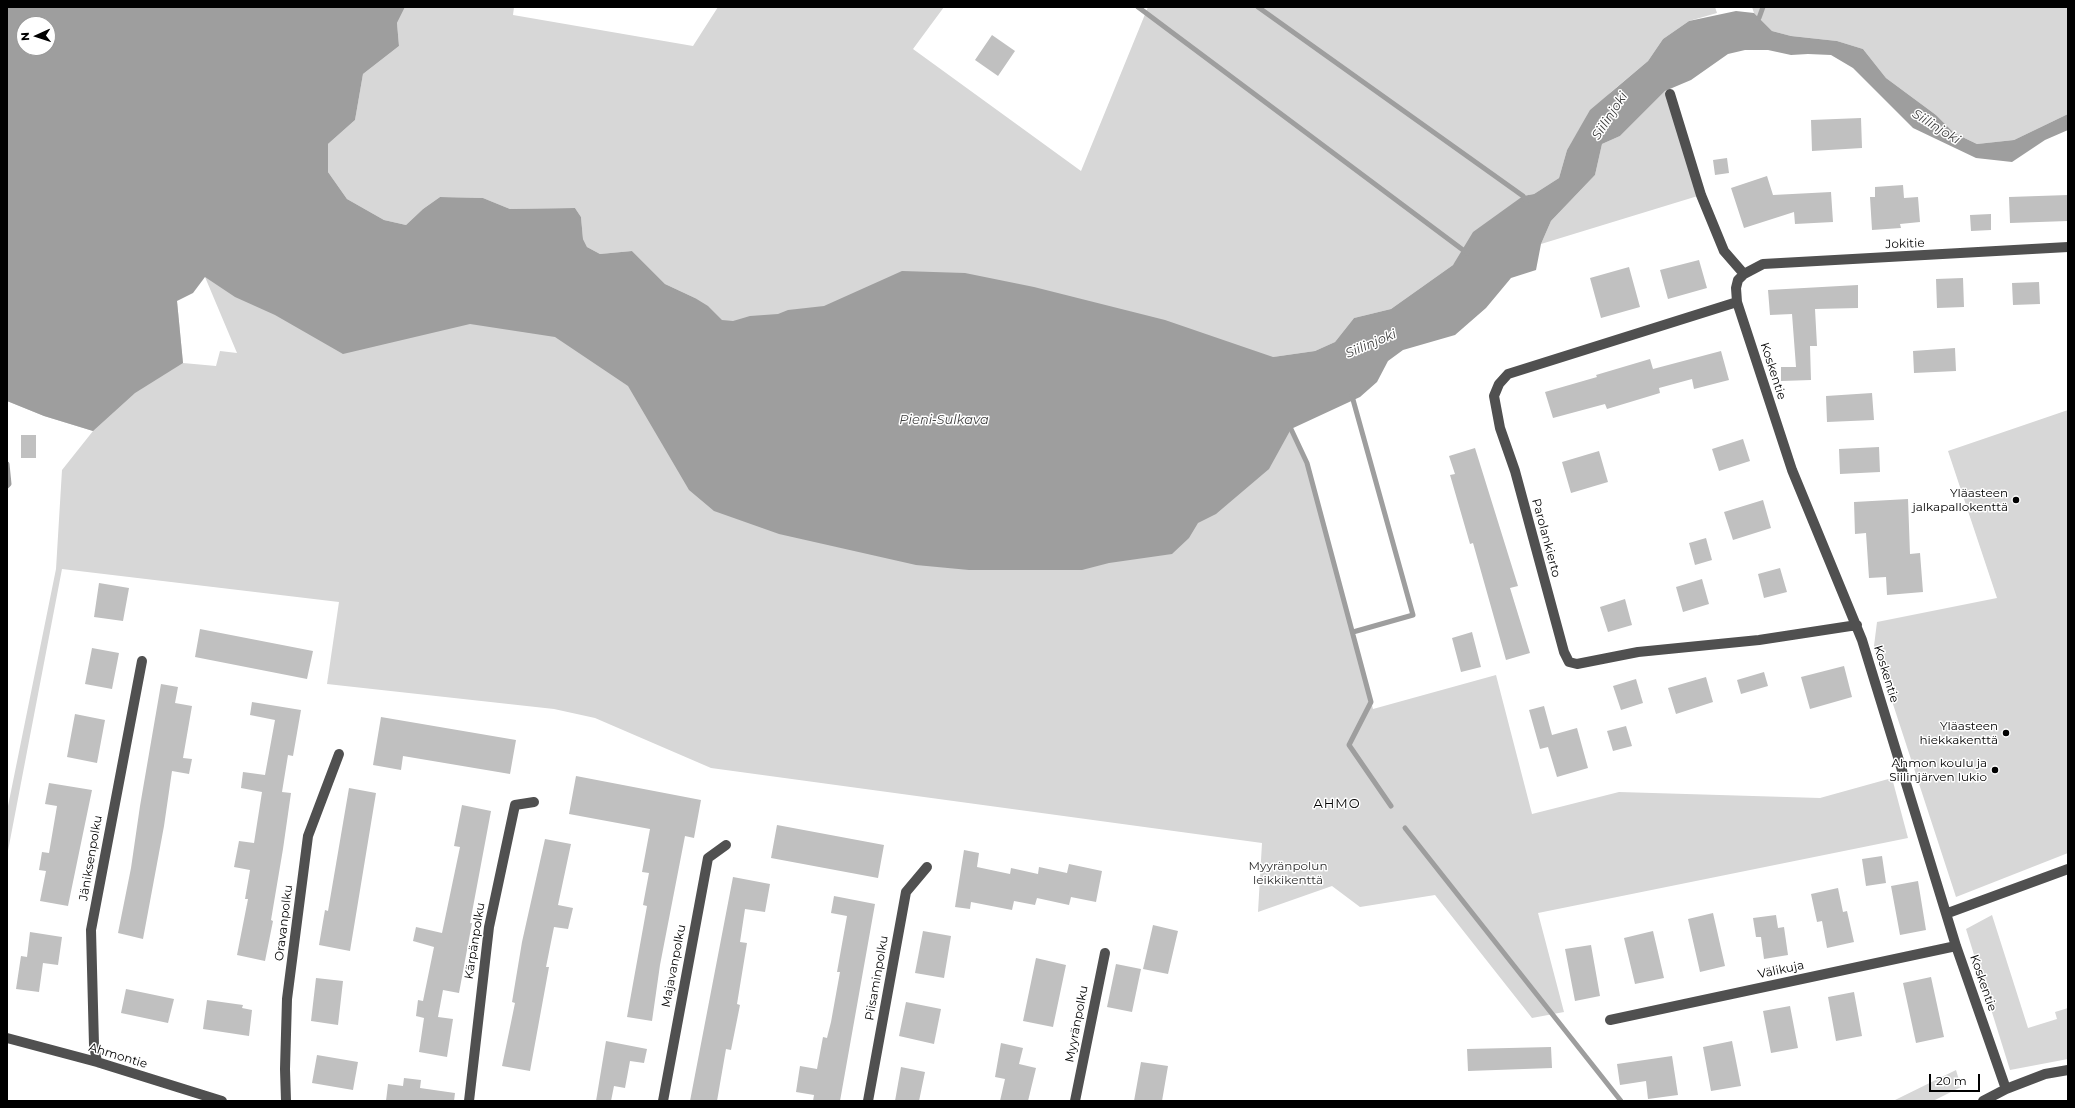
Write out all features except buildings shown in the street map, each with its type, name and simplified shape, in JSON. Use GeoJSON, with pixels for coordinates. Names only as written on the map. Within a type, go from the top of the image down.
{"type":"FeatureCollection","features":[{"type":"Feature","properties":{"kind":"street"},"geometry":{"type":"LineString","coordinates":[[1670,94],[1702,195],[1724,250],[1744,274]]}},
{"type":"Feature","properties":{"kind":"street","name":"Jokitie"},"geometry":{"type":"LineString","coordinates":[[1744,274],[1763,264],[2068,247]]}},
{"type":"Feature","properties":{"kind":"street","name":"Koskentie"},"geometry":{"type":"LineString","coordinates":[[1744,274],[1738,280],[1736,288],[1737,302],[1792,470],[1857,625],[1948,913],[1956,946],[2006,1089]]}},
{"type":"Feature","properties":{"kind":"street","name":"Parolankierto"},"geometry":{"type":"LineString","coordinates":[[1737,302],[1508,374],[1499,384],[1494,396],[1500,428],[1515,471],[1564,652],[1569,662],[1577,664],[1638,652],[1759,640],[1857,625]]}},
{"type":"Feature","properties":{"kind":"street","name":"Jäniksenpolku"},"geometry":{"type":"LineString","coordinates":[[97,1062],[94,1045],[91,930],[142,661]]}},
{"type":"Feature","properties":{"kind":"street","name":"Oravanpolku"},"geometry":{"type":"LineString","coordinates":[[286,1101],[285,1069],[287,999],[308,836],[339,754]]}},
{"type":"Feature","properties":{"kind":"street","name":"Kärpänpolku"},"geometry":{"type":"LineString","coordinates":[[469,1101],[489,927],[515,806],[534,802]]}},
{"type":"Feature","properties":{"kind":"street","name":"Majavanpolku"},"geometry":{"type":"LineString","coordinates":[[663,1101],[708,858],[726,845]]}},
{"type":"Feature","properties":{"kind":"street","name":"Piisaminpolku"},"geometry":{"type":"LineString","coordinates":[[868,1101],[906,892],[927,867]]}},
{"type":"Feature","properties":{"kind":"street"},"geometry":{"type":"LineString","coordinates":[[1948,913],[2068,869]]}},
{"type":"Feature","properties":{"kind":"street","name":"Välikuja"},"geometry":{"type":"LineString","coordinates":[[1610,1020],[1956,946]]}},
{"type":"Feature","properties":{"kind":"street","name":"Myyränpolku"},"geometry":{"type":"LineString","coordinates":[[1075,1101],[1105,953]]}},
{"type":"Feature","properties":{"kind":"street","name":"Ahmontie"},"geometry":{"type":"LineString","coordinates":[[7,1038],[97,1062],[222,1101]]}},
{"type":"Feature","properties":{"kind":"street"},"geometry":{"type":"LineString","coordinates":[[1983,1101],[2006,1089],[2045,1074],[2068,1070]]}},
{"type":"Feature","properties":{"kind":"green space"},"geometry":{"type":"Polygon","coordinates":[[[405,7],[514,7],[513,15],[693,46],[718,7],[944,7],[913,49],[1081,171],[1148,7],[1715,7],[1717,13],[1689,21],[1663,39],[1648,61],[1611,92],[1579,130],[1567,150],[1559,178],[1534,194],[1523,196],[1453,265],[1391,309],[1354,318],[1335,342],[1315,351],[1273,357],[740,356],[695,298],[665,284],[632,251],[600,254],[587,247],[583,239],[581,217],[575,208],[510,209],[483,198],[440,197],[423,209],[406,225],[384,220],[347,199],[328,172],[328,144],[355,120],[363,74],[399,46],[397,23],[405,7]]]}},
{"type":"Feature","properties":{"kind":"green space"},"geometry":{"type":"Polygon","coordinates":[[[1752,7],[2068,7],[2068,114],[2014,140],[1977,144],[1954,133],[1936,115],[1886,78],[1863,49],[1837,41],[1791,36],[1772,31],[1754,13],[1752,7]]]}},
{"type":"Feature","properties":{"kind":"green space"},"geometry":{"type":"Polygon","coordinates":[[[1665,91],[1701,195],[1541,244],[1551,221],[1595,175],[1602,144],[1620,136],[1665,91]]]}},
{"type":"Feature","properties":{"kind":"green space","name":"Myyränpolun leikkikenttä"},"geometry":{"type":"Polygon","coordinates":[[[205,277],[1291,429],[1307,463],[1373,709],[1496,675],[1532,814],[1619,792],[1820,798],[1892,778],[1908,838],[1538,913],[1564,1012],[1532,1018],[1435,895],[1360,907],[1332,886],[1258,912],[1262,843],[711,768],[595,718],[554,709],[327,684],[339,602],[62,569],[7,856],[7,811],[56,569],[62,470],[93,431],[44,416],[7,401],[177,301],[183,363],[216,366],[220,351],[237,353],[205,277]]]}},
{"type":"Feature","properties":{"kind":"green space","name":"Ahmon koulu ja Siilinjärven lukio"},"geometry":{"type":"Polygon","coordinates":[[[2068,410],[2068,853],[1956,897],[1874,646],[1877,622],[1997,598],[1948,451],[2068,410]]]}},
{"type":"Feature","properties":{"kind":"green space"},"geometry":{"type":"Polygon","coordinates":[[[1992,915],[2028,1028],[2057,1019],[2055,1012],[2068,1008],[2068,1059],[2010,1070],[1966,929],[1992,915]]]}},
{"type":"Feature","properties":{"kind":"green space"},"geometry":{"type":"Polygon","coordinates":[[[1956,1070],[1961,1087],[1933,1101],[1893,1101],[1956,1070]]]}},
{"type":"Feature","properties":{"kind":"water","name":"Pieni-Sulkava"},"geometry":{"type":"Polygon","coordinates":[[[7,7],[405,7],[397,23],[399,46],[363,74],[355,120],[328,144],[328,172],[347,199],[384,220],[406,225],[423,209],[440,197],[483,198],[510,209],[575,208],[581,217],[583,239],[587,247],[600,254],[632,251],[665,284],[695,298],[708,306],[722,320],[733,321],[750,316],[778,314],[788,310],[824,306],[902,271],[965,273],[1034,287],[1165,320],[1273,357],[1315,351],[1335,342],[1354,318],[1391,309],[1453,265],[1473,232],[1523,196],[1534,194],[1559,178],[1567,150],[1590,110],[1648,61],[1663,39],[1689,21],[1736,11],[1754,13],[1772,31],[1791,36],[1837,41],[1863,49],[1886,78],[1936,115],[1954,133],[1977,144],[2014,140],[2068,114],[2068,130],[2045,140],[2012,162],[1976,158],[1913,128],[1853,68],[1831,55],[1791,55],[1768,50],[1745,50],[1728,54],[1691,80],[1665,91],[1620,136],[1602,144],[1595,175],[1551,221],[1541,244],[1536,270],[1511,278],[1486,308],[1455,335],[1403,350],[1388,361],[1377,382],[1360,397],[1291,429],[1269,469],[1216,514],[1198,523],[1189,538],[1172,554],[1109,563],[1082,570],[969,570],[916,565],[779,534],[714,511],[689,490],[628,386],[555,337],[470,324],[343,354],[275,315],[235,297],[205,277],[193,293],[177,301],[183,363],[135,393],[93,431],[44,416],[7,401],[7,7]]]}},
{"type":"Feature","properties":{"kind":"waterway"},"geometry":{"type":"LineString","coordinates":[[1138,7],[1467,253]]}},
{"type":"Feature","properties":{"kind":"waterway"},"geometry":{"type":"LineString","coordinates":[[1258,7],[1523,196],[1526,201]]}},
{"type":"Feature","properties":{"kind":"waterway"},"geometry":{"type":"LineString","coordinates":[[1759,18],[1763,7]]}},
{"type":"Feature","properties":{"kind":"waterway"},"geometry":{"type":"LineString","coordinates":[[1352,396],[1413,615],[1353,632]]}},
{"type":"Feature","properties":{"kind":"waterway"},"geometry":{"type":"LineString","coordinates":[[1291,429],[1307,463],[1371,702],[1349,745],[1391,806]]}},
{"type":"Feature","properties":{"kind":"waterway"},"geometry":{"type":"LineString","coordinates":[[7,464],[9,484],[7,486]]}},
{"type":"Feature","properties":{"kind":"waterway"},"geometry":{"type":"LineString","coordinates":[[1405,828],[1621,1101]]}},
{"type":"Feature","properties":{"kind":"place","name":"Yläasteen jalkapallokenttä"},"geometry":{"type":"Point","coordinates":[2016,500]}},
{"type":"Feature","properties":{"kind":"place","name":"Yläasteen hiekkakenttä"},"geometry":{"type":"Point","coordinates":[2006,733]}},
{"type":"Feature","properties":{"kind":"place","name":"Ahmon koulu ja Siilinjärven lukio"},"geometry":{"type":"Point","coordinates":[1995,770]}},
{"type":"Feature","properties":{"kind":"district","name":"AHMO"},"geometry":{"type":"Point","coordinates":[1337,804]}},
{"type":"Feature","properties":{"kind":"water label","name":"Siilinjoki"},"geometry":{"type":"Point","coordinates":[1610,116]}},
{"type":"Feature","properties":{"kind":"water label","name":"Siilinjoki"},"geometry":{"type":"Point","coordinates":[1936,127]}},
{"type":"Feature","properties":{"kind":"water label","name":"Siilinjoki"},"geometry":{"type":"Point","coordinates":[1371,344]}}]}
